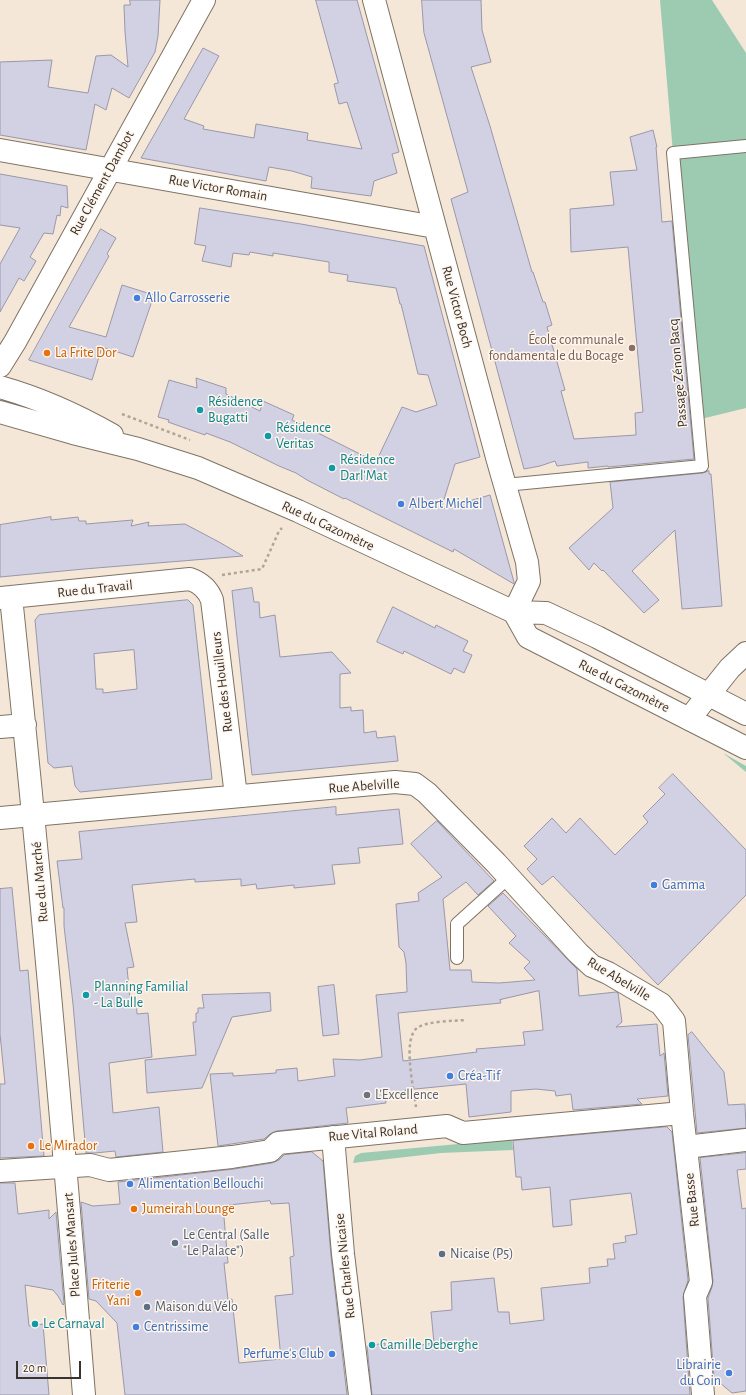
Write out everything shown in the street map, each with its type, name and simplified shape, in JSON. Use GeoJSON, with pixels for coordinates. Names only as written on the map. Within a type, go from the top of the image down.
{"type":"FeatureCollection","features":[{"type":"Feature","properties":{"kind":"street","name":"Rue Clément Dambot"},"geometry":{"type":"LineString","coordinates":[[0,366],[15,342],[204,0]]}},
{"type":"Feature","properties":{"kind":"street","name":"Rue Victor Boch"},"geometry":{"type":"LineString","coordinates":[[374,0],[527,562],[530,581],[514,612]]}},
{"type":"Feature","properties":{"kind":"street","name":"Rue Victor Romain"},"geometry":{"type":"LineString","coordinates":[[0,150],[110,168],[435,227]]}},
{"type":"Feature","properties":{"kind":"street","name":"Rue du Gazomètre"},"geometry":{"type":"LineString","coordinates":[[0,387],[20,392],[80,417],[138,449]]}},
{"type":"Feature","properties":{"kind":"street","name":"Rue du Gazomètre"},"geometry":{"type":"LineString","coordinates":[[0,412],[73,433],[138,449],[198,468],[298,511],[514,612],[546,613],[597,637],[746,714]]}},
{"type":"Feature","properties":{"kind":"street","name":"Rue du Travail"},"geometry":{"type":"LineString","coordinates":[[6,597],[195,581]]}},
{"type":"Feature","properties":{"kind":"street","name":"Rue des Houilleurs"},"geometry":{"type":"LineString","coordinates":[[195,581],[209,592],[212,600],[236,796]]}},
{"type":"Feature","properties":{"kind":"street","name":"Rue du Marché"},"geometry":{"type":"LineString","coordinates":[[6,597],[25,725],[66,1167]]}},
{"type":"Feature","properties":{"kind":"street","name":"Rue du Gazomètre"},"geometry":{"type":"LineString","coordinates":[[514,612],[528,638],[746,748]]}},
{"type":"Feature","properties":{"kind":"street"},"geometry":{"type":"LineString","coordinates":[[689,719],[730,668],[746,653]]}},
{"type":"Feature","properties":{"kind":"street"},"geometry":{"type":"LineString","coordinates":[[0,727],[25,725]]}},
{"type":"Feature","properties":{"kind":"street","name":"Rue Abelville"},"geometry":{"type":"LineString","coordinates":[[0,818],[395,782],[415,784],[427,793],[592,966],[608,973],[653,999],[664,1008]]}},
{"type":"Feature","properties":{"kind":"street","name":"Rue Basse"},"geometry":{"type":"LineString","coordinates":[[664,1008],[674,1021],[682,1113],[701,1282],[695,1296],[703,1395]]}},
{"type":"Feature","properties":{"kind":"street","name":"Rue Vital Roland"},"geometry":{"type":"LineString","coordinates":[[0,1171],[90,1165],[109,1170],[232,1157],[270,1151],[278,1143],[333,1137],[447,1126],[463,1133],[682,1113]]}},
{"type":"Feature","properties":{"kind":"street","name":"Rue Charles Nicaise"},"geometry":{"type":"LineString","coordinates":[[333,1137],[343,1254],[360,1395]]}},
{"type":"Feature","properties":{"kind":"street"},"geometry":{"type":"LineString","coordinates":[[686,1146],[746,1140]]}},
{"type":"Feature","properties":{"kind":"street","name":"Place Jules Mansart"},"geometry":{"type":"LineString","coordinates":[[66,1167],[84,1395]]}},
{"type":"Feature","properties":{"kind":"lane","name":"Passage Zénon Bacq"},"geometry":{"type":"LineString","coordinates":[[505,485],[702,466],[673,153],[746,146]]}},
{"type":"Feature","properties":{"kind":"lane"},"geometry":{"type":"LineString","coordinates":[[457,958],[457,924],[508,878]]}},
{"type":"Feature","properties":{"kind":"path"},"geometry":{"type":"LineString","coordinates":[[195,581],[212,576],[262,569],[279,531],[298,511]]}},
{"type":"Feature","properties":{"kind":"path"},"geometry":{"type":"LineString","coordinates":[[419,1129],[409,1050],[412,1035],[418,1028],[428,1024],[466,1020]]}},
{"type":"Feature","properties":{"kind":"green space"},"geometry":{"type":"Polygon","coordinates":[[[660,0],[712,0],[746,53],[746,408],[697,420],[673,153],[660,0]]]}},
{"type":"Feature","properties":{"kind":"green space"},"geometry":{"type":"Polygon","coordinates":[[[723,753],[746,766],[746,772],[723,753]]]}},
{"type":"Feature","properties":{"kind":"green space"},"geometry":{"type":"Polygon","coordinates":[[[512,1139],[513,1150],[441,1153],[353,1163],[355,1156],[361,1153],[512,1139]]]}},
{"type":"Feature","properties":{"kind":"building"},"geometry":{"type":"Polygon","coordinates":[[[130,0],[160,0],[158,36],[155,52],[129,98],[112,88],[106,110],[95,104],[86,150],[0,135],[0,62],[52,60],[48,87],[88,93],[96,56],[111,55],[128,67],[124,5],[130,5],[130,0]]]}},
{"type":"Feature","properties":{"kind":"building"},"geometry":{"type":"Polygon","coordinates":[[[316,0],[357,0],[399,152],[392,154],[397,173],[374,181],[371,196],[311,188],[312,177],[292,171],[269,167],[266,181],[141,158],[203,48],[219,56],[184,119],[204,126],[203,129],[254,138],[256,124],[308,133],[307,140],[362,149],[347,102],[339,104],[334,84],[338,83],[316,0]]]}},
{"type":"Feature","properties":{"kind":"building"},"geometry":{"type":"Polygon","coordinates":[[[422,0],[481,0],[482,30],[491,62],[471,67],[490,126],[532,272],[543,302],[545,302],[552,325],[547,327],[565,390],[561,391],[574,439],[636,435],[635,413],[643,412],[628,247],[571,252],[570,209],[614,205],[610,172],[637,170],[630,137],[653,130],[657,147],[662,222],[672,221],[694,459],[588,468],[588,462],[557,466],[555,461],[524,469],[451,199],[468,192],[424,33],[422,0]]]}},
{"type":"Feature","properties":{"kind":"building"},"geometry":{"type":"Polygon","coordinates":[[[0,174],[67,186],[68,208],[61,206],[60,216],[57,215],[53,234],[44,233],[30,257],[36,261],[24,281],[19,278],[0,312],[0,264],[20,228],[0,225],[0,174]]]}},
{"type":"Feature","properties":{"kind":"building"},"geometry":{"type":"Polygon","coordinates":[[[200,208],[424,246],[480,457],[455,464],[441,509],[490,495],[514,584],[454,549],[453,552],[345,498],[344,499],[296,473],[230,442],[206,433],[205,435],[158,417],[169,380],[197,388],[196,378],[226,388],[226,394],[260,411],[263,401],[294,415],[292,420],[376,462],[402,407],[416,412],[437,405],[428,375],[418,374],[396,288],[347,281],[348,275],[329,272],[329,262],[273,253],[273,256],[250,252],[249,255],[233,253],[231,267],[202,261],[206,246],[195,244],[200,208]]]}},
{"type":"Feature","properties":{"kind":"building"},"geometry":{"type":"Polygon","coordinates":[[[101,229],[116,238],[107,254],[109,256],[69,327],[106,337],[122,285],[154,295],[133,357],[102,347],[92,380],[29,360],[101,229]]]}},
{"type":"Feature","properties":{"kind":"building"},"geometry":{"type":"Polygon","coordinates":[[[709,471],[709,474],[711,474],[722,606],[682,609],[675,530],[632,571],[659,600],[644,613],[603,570],[602,571],[594,563],[589,570],[569,548],[613,508],[610,482],[703,473],[709,471]]]}},
{"type":"Feature","properties":{"kind":"building"},"geometry":{"type":"Polygon","coordinates":[[[51,517],[51,520],[78,517],[79,521],[86,521],[86,524],[133,520],[131,526],[149,522],[148,526],[185,524],[243,556],[0,577],[0,525],[51,517]]]}},
{"type":"Feature","properties":{"kind":"building"},"geometry":{"type":"Polygon","coordinates":[[[252,588],[254,602],[259,602],[260,618],[275,615],[280,657],[332,652],[351,673],[340,674],[340,708],[351,707],[351,711],[363,710],[364,733],[376,731],[377,738],[395,736],[398,761],[252,775],[232,591],[252,588]]]}},
{"type":"Feature","properties":{"kind":"building"},"geometry":{"type":"Polygon","coordinates":[[[188,600],[193,605],[212,779],[80,792],[75,786],[72,766],[54,768],[48,763],[35,620],[39,615],[188,600]],[[134,650],[94,654],[96,689],[103,689],[103,693],[137,689],[134,650]]]}},
{"type":"Feature","properties":{"kind":"building"},"geometry":{"type":"Polygon","coordinates":[[[393,607],[435,628],[436,625],[468,641],[463,651],[472,655],[464,673],[454,668],[451,674],[404,651],[403,654],[377,642],[393,607]]]}},
{"type":"Feature","properties":{"kind":"building","name":"Gamma"},"geometry":{"type":"Polygon","coordinates":[[[673,774],[746,850],[746,895],[658,985],[553,876],[542,885],[527,869],[537,859],[524,846],[552,818],[566,833],[580,818],[615,855],[648,822],[643,816],[665,794],[659,788],[673,774]]]}},
{"type":"Feature","properties":{"kind":"building"},"geometry":{"type":"Polygon","coordinates":[[[336,807],[336,815],[399,809],[403,844],[358,848],[360,863],[332,865],[335,884],[294,888],[294,885],[257,889],[256,884],[241,886],[241,879],[195,882],[195,879],[132,885],[137,922],[125,923],[134,967],[127,968],[130,998],[136,998],[137,1014],[148,1013],[152,1057],[109,1063],[113,1113],[159,1107],[163,1152],[116,1157],[115,1151],[86,1153],[73,1004],[64,926],[64,908],[57,861],[82,859],[79,832],[336,807]]]}},
{"type":"Feature","properties":{"kind":"building"},"geometry":{"type":"Polygon","coordinates":[[[437,821],[494,881],[478,895],[466,882],[443,899],[450,970],[471,970],[472,982],[499,983],[535,980],[524,968],[530,962],[509,943],[516,936],[488,906],[503,893],[577,969],[579,996],[618,993],[622,1022],[616,1027],[657,1024],[660,1056],[664,1053],[668,1096],[637,1099],[642,1104],[573,1110],[571,1094],[556,1096],[555,1091],[536,1089],[511,1091],[511,1112],[469,1117],[466,1084],[405,1090],[406,1091],[385,1094],[386,1103],[346,1108],[348,1123],[277,1131],[264,1139],[218,1146],[210,1074],[233,1073],[233,1076],[276,1073],[276,1070],[297,1068],[298,1081],[335,1076],[333,1059],[360,1060],[382,1057],[376,995],[407,992],[406,963],[404,952],[399,947],[396,904],[419,901],[418,893],[442,877],[411,844],[437,821]],[[539,991],[500,1000],[501,1003],[398,1013],[403,1061],[477,1052],[476,1049],[525,1045],[523,1032],[543,1030],[539,991]]]}},
{"type":"Feature","properties":{"kind":"building"},"geometry":{"type":"Polygon","coordinates":[[[12,888],[20,971],[28,970],[44,1156],[0,1158],[0,1084],[5,1084],[0,1034],[0,889],[12,888]]]}},
{"type":"Feature","properties":{"kind":"building"},"geometry":{"type":"Polygon","coordinates":[[[334,985],[339,1034],[323,1036],[318,987],[334,985]]]}},
{"type":"Feature","properties":{"kind":"building"},"geometry":{"type":"Polygon","coordinates":[[[270,993],[271,1011],[232,1017],[202,1088],[147,1093],[145,1060],[196,1055],[193,1022],[196,1022],[196,1013],[198,1013],[198,1008],[204,1008],[202,995],[270,993]]]}},
{"type":"Feature","properties":{"kind":"building"},"geometry":{"type":"Polygon","coordinates":[[[692,1032],[724,1072],[728,1105],[745,1104],[746,1128],[697,1133],[688,1035],[692,1032]]]}},
{"type":"Feature","properties":{"kind":"building"},"geometry":{"type":"Polygon","coordinates":[[[667,1127],[672,1132],[688,1280],[683,1297],[690,1395],[372,1395],[367,1346],[385,1343],[385,1348],[434,1343],[431,1312],[452,1310],[451,1282],[494,1278],[498,1312],[509,1312],[510,1324],[544,1320],[541,1288],[590,1283],[589,1268],[608,1266],[607,1259],[615,1259],[613,1244],[626,1242],[625,1236],[637,1234],[631,1193],[570,1200],[572,1225],[553,1227],[550,1187],[522,1190],[521,1177],[516,1177],[513,1141],[667,1127]]]}},
{"type":"Feature","properties":{"kind":"building"},"geometry":{"type":"Polygon","coordinates":[[[312,1152],[323,1161],[331,1256],[347,1395],[125,1395],[117,1323],[96,1301],[89,1299],[81,1202],[93,1206],[120,1204],[118,1182],[234,1169],[272,1163],[279,1160],[284,1155],[312,1152]],[[270,1201],[223,1206],[228,1263],[224,1263],[228,1300],[232,1299],[239,1363],[281,1359],[275,1296],[293,1294],[290,1257],[294,1256],[289,1203],[271,1204],[270,1201]]]}},
{"type":"Feature","properties":{"kind":"building"},"geometry":{"type":"Polygon","coordinates":[[[746,1153],[746,1169],[737,1170],[742,1209],[746,1208],[746,1391],[732,1393],[714,1378],[708,1298],[713,1281],[700,1158],[746,1153]]]}},
{"type":"Feature","properties":{"kind":"building"},"geometry":{"type":"Polygon","coordinates":[[[0,1183],[15,1183],[18,1214],[49,1210],[49,1219],[56,1212],[64,1304],[63,1305],[53,1290],[25,1285],[29,1326],[43,1324],[49,1395],[0,1395],[0,1183]]]}},
{"type":"Feature","properties":{"kind":"place","name":"Allo Carrosserie"},"geometry":{"type":"Point","coordinates":[137,298]}},
{"type":"Feature","properties":{"kind":"place","name":"École communale fondamentale du Bocage"},"geometry":{"type":"Point","coordinates":[632,348]}},
{"type":"Feature","properties":{"kind":"place","name":"La Frite Dor"},"geometry":{"type":"Point","coordinates":[47,353]}},
{"type":"Feature","properties":{"kind":"place","name":"Résidence Bugatti"},"geometry":{"type":"Point","coordinates":[200,410]}},
{"type":"Feature","properties":{"kind":"place","name":"Résidence Veritas"},"geometry":{"type":"Point","coordinates":[268,436]}},
{"type":"Feature","properties":{"kind":"place","name":"Résidence Darl'Mat"},"geometry":{"type":"Point","coordinates":[332,468]}},
{"type":"Feature","properties":{"kind":"place","name":"Albert Michel"},"geometry":{"type":"Point","coordinates":[401,504]}},
{"type":"Feature","properties":{"kind":"place","name":"Gamma"},"geometry":{"type":"Point","coordinates":[654,885]}},
{"type":"Feature","properties":{"kind":"place","name":"Planning Familial - La Bulle"},"geometry":{"type":"Point","coordinates":[86,995]}},
{"type":"Feature","properties":{"kind":"place","name":"Créa-Tif"},"geometry":{"type":"Point","coordinates":[450,1076]}},
{"type":"Feature","properties":{"kind":"place","name":"L'Excellence"},"geometry":{"type":"Point","coordinates":[367,1095]}},
{"type":"Feature","properties":{"kind":"place","name":"Le Mirador"},"geometry":{"type":"Point","coordinates":[31,1146]}},
{"type":"Feature","properties":{"kind":"place","name":"Alimentation Bellouchi"},"geometry":{"type":"Point","coordinates":[130,1184]}},
{"type":"Feature","properties":{"kind":"place","name":"Jumeirah Lounge"},"geometry":{"type":"Point","coordinates":[134,1209]}},
{"type":"Feature","properties":{"kind":"place","name":"Le Central (Salle \"Le Palace\")"},"geometry":{"type":"Point","coordinates":[175,1243]}},
{"type":"Feature","properties":{"kind":"place","name":"Nicaise (P5)"},"geometry":{"type":"Point","coordinates":[442,1254]}},
{"type":"Feature","properties":{"kind":"place","name":"Friterie Yani"},"geometry":{"type":"Point","coordinates":[138,1293]}},
{"type":"Feature","properties":{"kind":"place","name":"Maison du Vélo"},"geometry":{"type":"Point","coordinates":[147,1307]}},
{"type":"Feature","properties":{"kind":"place","name":"Le Carnaval"},"geometry":{"type":"Point","coordinates":[35,1324]}},
{"type":"Feature","properties":{"kind":"place","name":"Centrissime"},"geometry":{"type":"Point","coordinates":[136,1327]}},
{"type":"Feature","properties":{"kind":"place","name":"Camille Deberghe"},"geometry":{"type":"Point","coordinates":[372,1345]}},
{"type":"Feature","properties":{"kind":"place","name":"Perfume's Club"},"geometry":{"type":"Point","coordinates":[332,1354]}},
{"type":"Feature","properties":{"kind":"place","name":"Librairie du Coin"},"geometry":{"type":"Point","coordinates":[729,1373]}}]}
